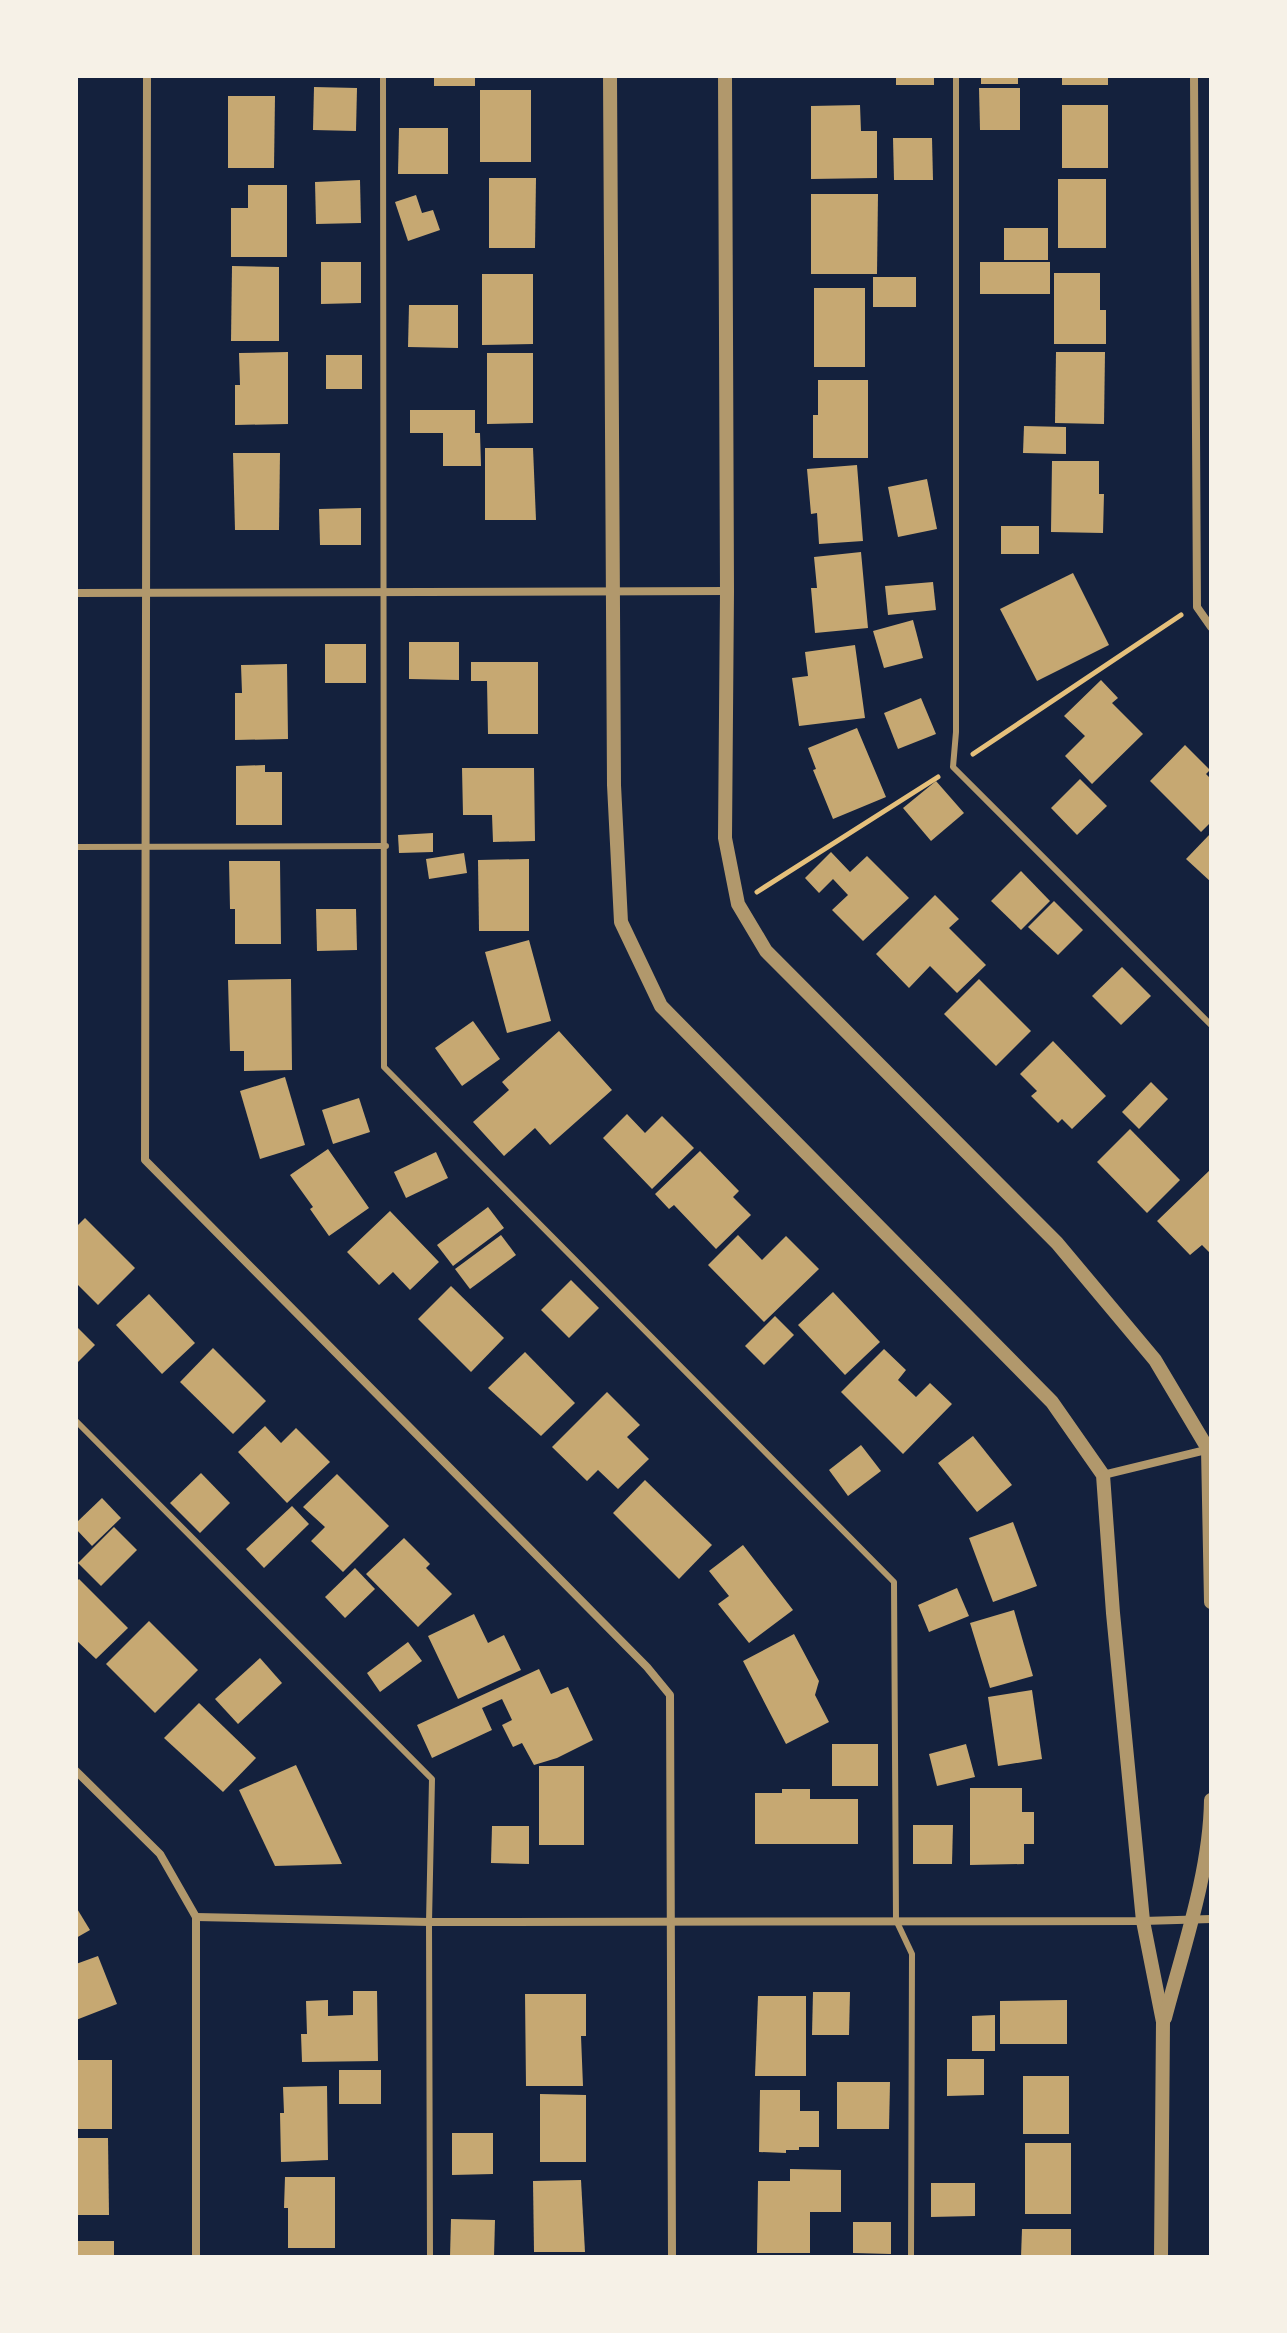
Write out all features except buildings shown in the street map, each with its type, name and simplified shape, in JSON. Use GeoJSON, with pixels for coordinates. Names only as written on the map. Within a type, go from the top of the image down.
{"type":"FeatureCollection","features":[{"type":"Feature","properties":{"kind":"street"},"geometry":{"type":"LineString","coordinates":[[147,76],[145,1160],[647,1667],[670,1695],[672,2257]]}},
{"type":"Feature","properties":{"kind":"street"},"geometry":{"type":"LineString","coordinates":[[610,76],[611,592],[614,785],[621,922],[661,1006],[1052,1402],[1103,1475],[1143,1921],[1163,2022],[1161,2257]]}},
{"type":"Feature","properties":{"kind":"street"},"geometry":{"type":"LineString","coordinates":[[725,76],[725,838],[738,904],[766,951],[1057,1243],[1155,1360],[1209,1449],[1211,1602]]}},
{"type":"Feature","properties":{"kind":"street"},"geometry":{"type":"LineString","coordinates":[[1194,76],[1197,607],[1211,627]]}},
{"type":"Feature","properties":{"kind":"street"},"geometry":{"type":"LineString","coordinates":[[76,593],[727,591]]}},
{"type":"Feature","properties":{"kind":"street"},"geometry":{"type":"LineString","coordinates":[[1103,1475],[1209,1449]]}},
{"type":"Feature","properties":{"kind":"street"},"geometry":{"type":"LineString","coordinates":[[76,1771],[160,1854],[196,1917],[196,2257]]}},
{"type":"Feature","properties":{"kind":"street"},"geometry":{"type":"LineString","coordinates":[[1163,2022],[1192,1919],[1211,1821],[1211,1800]]}},
{"type":"Feature","properties":{"kind":"street"},"geometry":{"type":"LineString","coordinates":[[196,1917],[429,1922],[1211,1919]]}},
{"type":"Feature","properties":{"kind":"lane"},"geometry":{"type":"LineString","coordinates":[[383,76],[384,1067],[894,1582],[896,1920],[912,1954],[911,2257]]}},
{"type":"Feature","properties":{"kind":"lane"},"geometry":{"type":"LineString","coordinates":[[956,76],[956,732],[953,767],[1211,1025]]}},
{"type":"Feature","properties":{"kind":"lane"},"geometry":{"type":"LineString","coordinates":[[76,847],[386,846]]}},
{"type":"Feature","properties":{"kind":"lane"},"geometry":{"type":"LineString","coordinates":[[76,1421],[432,1779],[429,1922],[430,2257]]}},
{"type":"Feature","properties":{"kind":"path"},"geometry":{"type":"LineString","coordinates":[[758,891],[953,767],[1169,620],[1197,607]]}}]}
